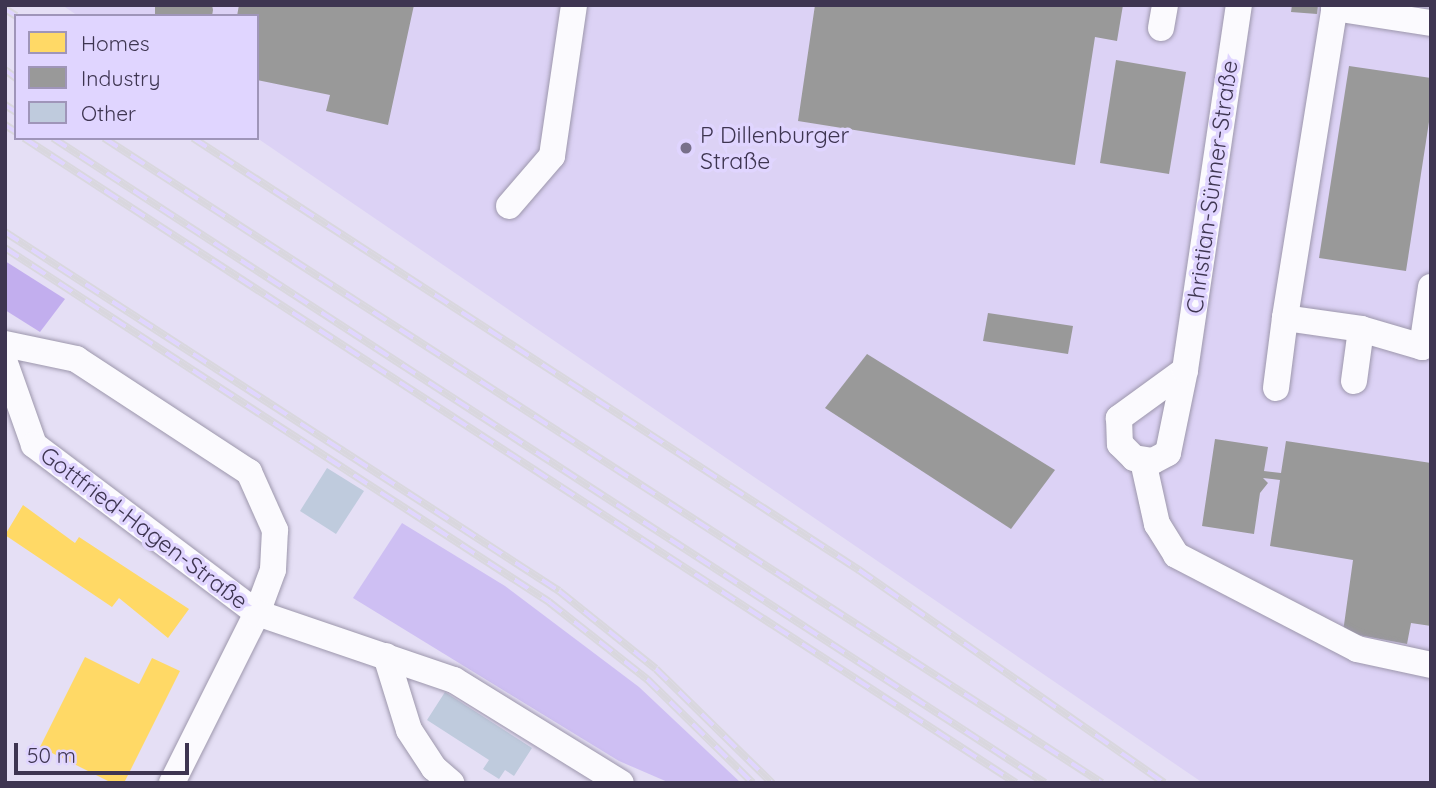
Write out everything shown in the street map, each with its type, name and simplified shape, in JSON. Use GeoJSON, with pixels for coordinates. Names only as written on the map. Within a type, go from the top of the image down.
{"type":"FeatureCollection","features":[{"type":"Feature","properties":{"kind":"street"},"geometry":{"type":"LineString","coordinates":[[509,206],[552,156],[574,5]]}},
{"type":"Feature","properties":{"kind":"street","name":"Christian-Sünner-Straße"},"geometry":{"type":"LineString","coordinates":[[1143,461],[1168,453],[1185,370],[1239,5]]}},
{"type":"Feature","properties":{"kind":"street"},"geometry":{"type":"LineString","coordinates":[[1276,388],[1334,7],[1431,23]]}},
{"type":"Feature","properties":{"kind":"street"},"geometry":{"type":"LineString","coordinates":[[1286,318],[1361,329],[1426,348],[1431,287]]}},
{"type":"Feature","properties":{"kind":"street"},"geometry":{"type":"LineString","coordinates":[[1354,381],[1361,329]]}},
{"type":"Feature","properties":{"kind":"street"},"geometry":{"type":"LineString","coordinates":[[5,344],[76,359],[249,472],[275,530],[273,570],[257,613],[172,783]]}},
{"type":"Feature","properties":{"kind":"street","name":"Gottfried-Hagen-Straße"},"geometry":{"type":"LineString","coordinates":[[5,363],[34,445],[257,613],[454,680],[621,783]]}},
{"type":"Feature","properties":{"kind":"street"},"geometry":{"type":"LineString","coordinates":[[1185,370],[1119,418],[1120,444],[1143,461],[1157,524],[1176,555],[1357,649],[1431,665]]}},
{"type":"Feature","properties":{"kind":"street"},"geometry":{"type":"LineString","coordinates":[[386,656],[409,730],[427,760],[451,783]]}},
{"type":"Feature","properties":{"kind":"shaded area"},"geometry":{"type":"Polygon","coordinates":[[[62,5],[1431,5],[1431,783],[1203,783],[259,139],[259,14],[75,14],[62,5]]]}},
{"type":"Feature","properties":{"kind":"shaded area"},"geometry":{"type":"Polygon","coordinates":[[[5,261],[65,299],[40,332],[5,310],[5,261]]]}},
{"type":"Feature","properties":{"kind":"shaded area"},"geometry":{"type":"Polygon","coordinates":[[[402,523],[505,586],[639,687],[741,783],[670,783],[619,761],[353,598],[402,523]]]}},
{"type":"Feature","properties":{"kind":"building: Homes"},"geometry":{"type":"Polygon","coordinates":[[[23,505],[75,543],[79,537],[189,609],[168,638],[119,598],[112,607],[5,535],[23,505]]]}},
{"type":"Feature","properties":{"kind":"building: Homes"},"geometry":{"type":"Polygon","coordinates":[[[85,657],[139,684],[152,658],[180,671],[124,783],[112,783],[40,747],[85,657]]]}},
{"type":"Feature","properties":{"kind":"building: Industry"},"geometry":{"type":"Polygon","coordinates":[[[155,5],[212,5],[213,10],[212,14],[155,14],[155,5]]]}},
{"type":"Feature","properties":{"kind":"building: Industry"},"geometry":{"type":"Polygon","coordinates":[[[239,5],[414,5],[388,125],[326,111],[330,95],[259,80],[259,14],[237,14],[239,5]]]}},
{"type":"Feature","properties":{"kind":"building: Industry"},"geometry":{"type":"Polygon","coordinates":[[[815,5],[1123,5],[1117,41],[1095,37],[1075,165],[798,121],[815,5]]]}},
{"type":"Feature","properties":{"kind":"building: Industry"},"geometry":{"type":"Polygon","coordinates":[[[1292,5],[1318,5],[1317,14],[1291,12],[1292,5]]]}},
{"type":"Feature","properties":{"kind":"building: Industry"},"geometry":{"type":"Polygon","coordinates":[[[1116,60],[1186,72],[1169,174],[1100,163],[1116,60]]]}},
{"type":"Feature","properties":{"kind":"building: Industry"},"geometry":{"type":"Polygon","coordinates":[[[1349,66],[1431,78],[1431,109],[1406,271],[1319,258],[1349,66]]]}},
{"type":"Feature","properties":{"kind":"building: Industry"},"geometry":{"type":"Polygon","coordinates":[[[988,313],[1073,326],[1068,354],[983,341],[988,313]]]}},
{"type":"Feature","properties":{"kind":"building: Industry"},"geometry":{"type":"Polygon","coordinates":[[[867,354],[1055,470],[1011,529],[825,408],[867,354]]]}},
{"type":"Feature","properties":{"kind":"building: Industry"},"geometry":{"type":"Polygon","coordinates":[[[1215,439],[1268,447],[1264,471],[1281,473],[1286,441],[1431,463],[1431,626],[1411,623],[1407,644],[1343,632],[1353,560],[1270,546],[1280,480],[1263,478],[1268,483],[1260,493],[1254,534],[1202,526],[1215,439]]]}},
{"type":"Feature","properties":{"kind":"building: Other"},"geometry":{"type":"Polygon","coordinates":[[[327,468],[364,491],[336,534],[300,511],[327,468]]]}},
{"type":"Feature","properties":{"kind":"building: Other"},"geometry":{"type":"Polygon","coordinates":[[[445,692],[532,748],[514,776],[505,770],[499,779],[483,769],[489,760],[427,720],[445,692]]]}},
{"type":"Feature","properties":{"kind":"railway"},"geometry":{"type":"LineString","coordinates":[[5,9],[14,15]]}},
{"type":"Feature","properties":{"kind":"railway"},"geometry":{"type":"LineString","coordinates":[[5,70],[14,77]]}},
{"type":"Feature","properties":{"kind":"railway"},"geometry":{"type":"LineString","coordinates":[[5,105],[14,111]]}},
{"type":"Feature","properties":{"kind":"railway"},"geometry":{"type":"LineString","coordinates":[[5,125],[14,131]]}},
{"type":"Feature","properties":{"kind":"railway"},"geometry":{"type":"LineString","coordinates":[[27,140],[1016,783]]}},
{"type":"Feature","properties":{"kind":"railway"},"geometry":{"type":"LineString","coordinates":[[56,140],[1045,783]]}},
{"type":"Feature","properties":{"kind":"railway"},"geometry":{"type":"LineString","coordinates":[[107,140],[1102,783]]}},
{"type":"Feature","properties":{"kind":"railway"},"geometry":{"type":"LineString","coordinates":[[196,140],[859,570],[1164,783]]}},
{"type":"Feature","properties":{"kind":"railway"},"geometry":{"type":"LineString","coordinates":[[5,232],[559,591],[656,669],[772,783]]}},
{"type":"Feature","properties":{"kind":"railway"},"geometry":{"type":"LineString","coordinates":[[5,248],[549,602],[647,679],[753,783]]}},
{"type":"Feature","properties":{"kind":"place","name":"P Dillenburger Straße"},"geometry":{"type":"Point","coordinates":[686,148]}}]}
